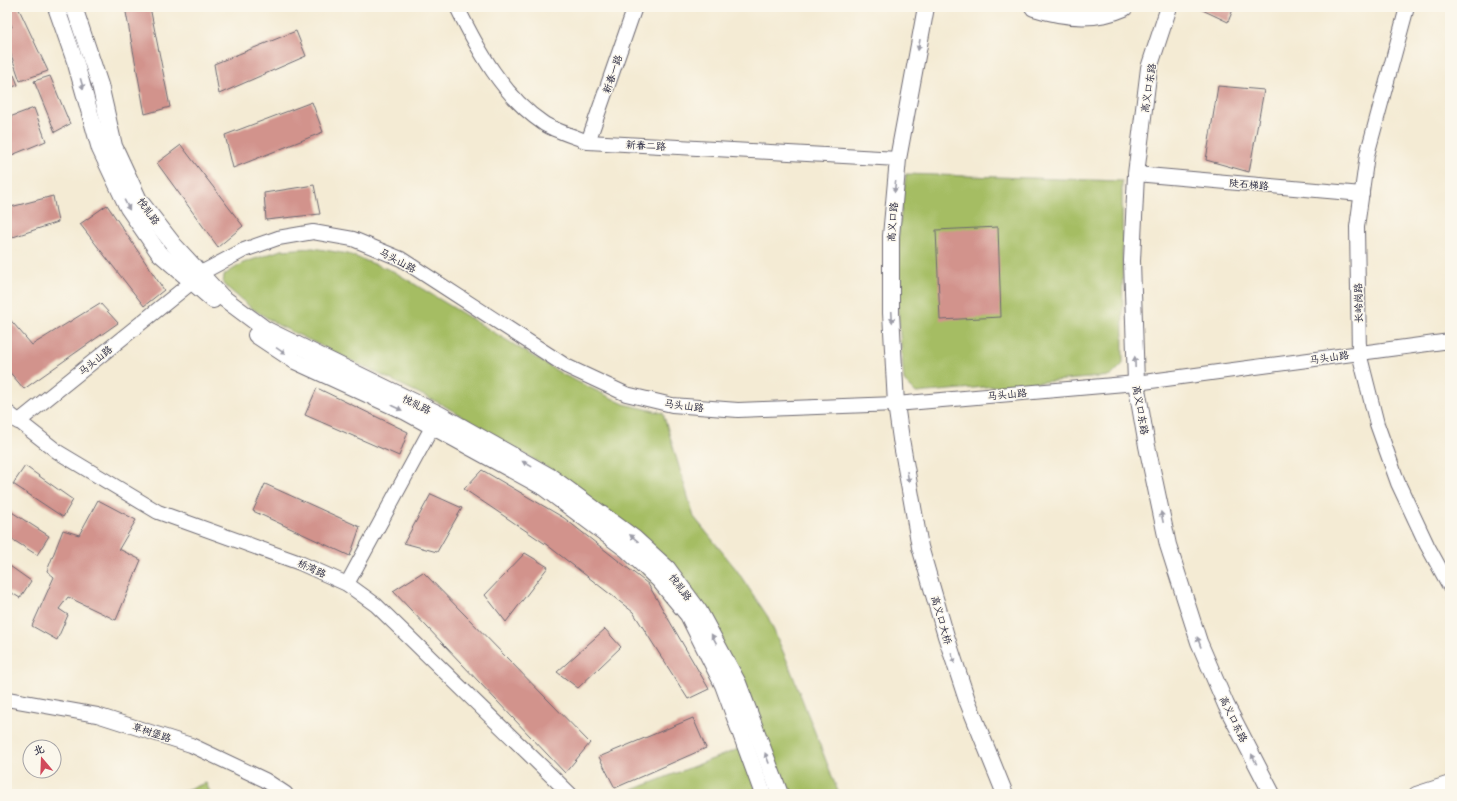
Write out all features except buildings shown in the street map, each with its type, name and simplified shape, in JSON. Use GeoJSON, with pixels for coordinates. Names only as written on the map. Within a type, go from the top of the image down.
{"type":"FeatureCollection","features":[{"type":"Feature","properties":{"kind":"main road"},"geometry":{"type":"LineString","coordinates":[[48,7],[76,64]]}},
{"type":"Feature","properties":{"kind":"main road","name":"悦礼路"},"geometry":{"type":"LineString","coordinates":[[56,7],[76,64],[100,149],[128,208],[159,253],[196,278]]}},
{"type":"Feature","properties":{"kind":"main road","name":"高义口路"},"geometry":{"type":"LineString","coordinates":[[901,439],[896,404],[891,313],[890,236],[898,159],[926,7]]}},
{"type":"Feature","properties":{"kind":"main road"},"geometry":{"type":"LineString","coordinates":[[1034,7],[1081,17],[1112,13],[1124,7]]}},
{"type":"Feature","properties":{"kind":"main road","name":"高义口东路"},"geometry":{"type":"LineString","coordinates":[[1169,7],[1149,68],[1136,174],[1132,261],[1136,383],[1168,544],[1199,642],[1226,706],[1272,794]]}},
{"type":"Feature","properties":{"kind":"main road","name":"悦礼路"},"geometry":{"type":"LineString","coordinates":[[75,9],[100,86],[114,146],[139,200],[174,245],[196,278],[240,323],[295,361],[406,412],[436,420],[551,477],[634,538],[668,569],[699,611],[738,683],[780,794]]}},
{"type":"Feature","properties":{"kind":"main road","name":"悦礼路"},"geometry":{"type":"LineString","coordinates":[[436,420],[543,487],[626,549],[659,580],[688,615],[719,678],[763,794]]}},
{"type":"Feature","properties":{"kind":"main road","name":"高义口大桥"},"geometry":{"type":"LineString","coordinates":[[901,439],[920,547],[946,636],[967,700],[1005,794]]}},
{"type":"Feature","properties":{"kind":"street","name":"新春二路"},"geometry":{"type":"LineString","coordinates":[[457,7],[470,34],[494,73],[517,102],[544,124],[588,142],[898,159]]}},
{"type":"Feature","properties":{"kind":"street","name":"新春一路"},"geometry":{"type":"LineString","coordinates":[[588,142],[635,7]]}},
{"type":"Feature","properties":{"kind":"street","name":"长岭岗路"},"geometry":{"type":"LineString","coordinates":[[1406,7],[1367,155],[1357,227],[1359,353],[1377,424],[1398,483],[1427,545],[1450,587]]}},
{"type":"Feature","properties":{"kind":"street","name":"陡石梯路"},"geometry":{"type":"LineString","coordinates":[[1136,174],[1362,194]]}},
{"type":"Feature","properties":{"kind":"street","name":"马头山路"},"geometry":{"type":"LineString","coordinates":[[18,422],[196,278],[244,250],[278,238],[313,232],[353,238],[401,259],[566,366],[626,394],[672,405],[738,410],[896,404],[1136,383],[1450,341]]}},
{"type":"Feature","properties":{"kind":"street","name":"桥湾路"},"geometry":{"type":"LineString","coordinates":[[7,412],[58,452],[158,512],[300,563],[347,584],[376,605],[570,794]]}},
{"type":"Feature","properties":{"kind":"street"},"geometry":{"type":"LineString","coordinates":[[347,584],[436,420]]}},
{"type":"Feature","properties":{"kind":"street","name":"草树堡路"},"geometry":{"type":"LineString","coordinates":[[7,699],[97,715],[191,745],[265,780],[286,794]]}},
{"type":"Feature","properties":{"kind":"street"},"geometry":{"type":"LineString","coordinates":[[1416,794],[1450,783]]}},
{"type":"Feature","properties":{"kind":"green space"},"geometry":{"type":"Polygon","coordinates":[[[906,174],[1122,181],[1123,364],[1111,376],[916,393],[904,381],[898,312],[898,237],[906,174]]]}},
{"type":"Feature","properties":{"kind":"green space"},"geometry":{"type":"Polygon","coordinates":[[[313,248],[348,254],[393,271],[564,375],[624,404],[663,413],[694,517],[736,569],[768,617],[788,663],[839,794],[786,794],[743,682],[551,470],[443,405],[278,325],[250,307],[223,284],[224,275],[243,263],[281,250],[313,248]]]}},
{"type":"Feature","properties":{"kind":"green space"},"geometry":{"type":"Polygon","coordinates":[[[741,748],[758,794],[622,794],[741,748]]]}},
{"type":"Feature","properties":{"kind":"green space"},"geometry":{"type":"Polygon","coordinates":[[[206,783],[211,794],[173,794],[206,783]]]}}]}
